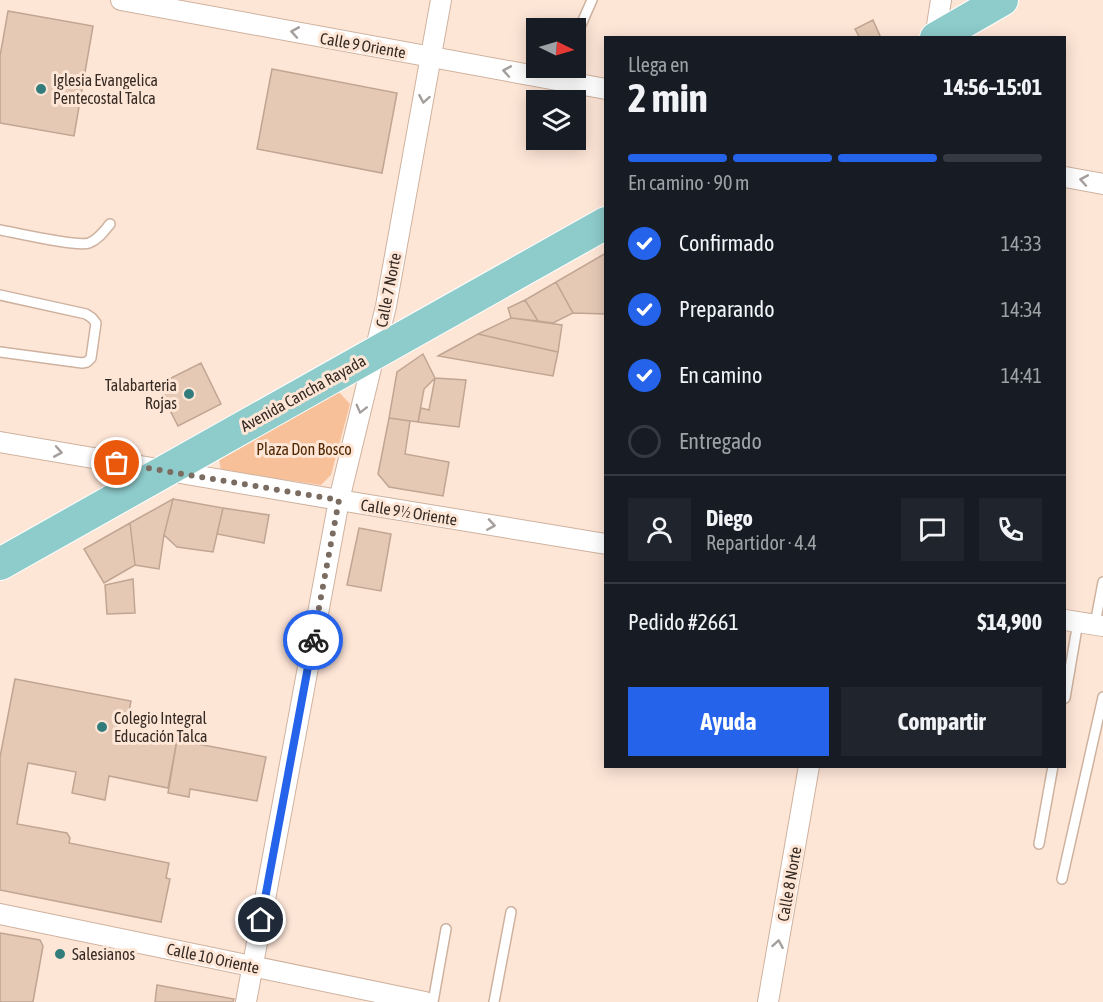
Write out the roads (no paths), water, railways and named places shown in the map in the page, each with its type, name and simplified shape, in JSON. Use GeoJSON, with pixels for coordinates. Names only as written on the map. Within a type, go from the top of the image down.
{"type":"FeatureCollection","features":[{"type":"Feature","properties":{"kind":"main road"},"geometry":{"type":"LineString","coordinates":[[939,36],[1002,0]]}},
{"type":"Feature","properties":{"kind":"main road","name":"Avenida Cancha Rayada"},"geometry":{"type":"LineString","coordinates":[[0,564],[604,224]]}},
{"type":"Feature","properties":{"kind":"street","name":"Calle 9 Oriente"},"geometry":{"type":"LineString","coordinates":[[121,0],[431,57],[558,77],[604,88]]}},
{"type":"Feature","properties":{"kind":"street","name":"Calle 7 Norte"},"geometry":{"type":"LineString","coordinates":[[246,1002],[339,500],[386,306],[441,0]]}},
{"type":"Feature","properties":{"kind":"street"},"geometry":{"type":"LineString","coordinates":[[936,36],[941,0]]}},
{"type":"Feature","properties":{"kind":"street"},"geometry":{"type":"LineString","coordinates":[[1066,177],[1103,184]]}},
{"type":"Feature","properties":{"kind":"street","name":"Calle 9½ Oriente"},"geometry":{"type":"LineString","coordinates":[[0,442],[604,544]]}},
{"type":"Feature","properties":{"kind":"street","name":"Calle 8 Norte"},"geometry":{"type":"LineString","coordinates":[[768,1002],[809,768]]}},
{"type":"Feature","properties":{"kind":"street","name":"Calle 10 Oriente"},"geometry":{"type":"LineString","coordinates":[[0,914],[426,1002]]}},
{"type":"Feature","properties":{"kind":"lane"},"geometry":{"type":"LineString","coordinates":[[584,18],[592,0]]}},
{"type":"Feature","properties":{"kind":"lane"},"geometry":{"type":"LineString","coordinates":[[0,230],[73,244],[87,244],[96,240],[110,224]]}},
{"type":"Feature","properties":{"kind":"lane"},"geometry":{"type":"LineString","coordinates":[[0,295],[86,315],[96,323],[91,358],[87,362],[0,352]]}},
{"type":"Feature","properties":{"kind":"lane"},"geometry":{"type":"LineString","coordinates":[[1066,694],[1085,623],[1103,582]]}},
{"type":"Feature","properties":{"kind":"lane"},"geometry":{"type":"LineString","coordinates":[[1062,879],[1103,697]]}},
{"type":"Feature","properties":{"kind":"lane"},"geometry":{"type":"LineString","coordinates":[[1039,844],[1053,768]]}},
{"type":"Feature","properties":{"kind":"lane"},"geometry":{"type":"LineString","coordinates":[[494,1002],[511,912]]}},
{"type":"Feature","properties":{"kind":"lane"},"geometry":{"type":"LineString","coordinates":[[433,1002],[446,928]]}},
{"type":"Feature","properties":{"kind":"place","name":"Iglesia Evangelica Pentecostal Talca"},"geometry":{"type":"Point","coordinates":[41,89]}},
{"type":"Feature","properties":{"kind":"place","name":"Talabarteria Rojas"},"geometry":{"type":"Point","coordinates":[189,394]}},
{"type":"Feature","properties":{"kind":"place","name":"Colegio Integral Educación Talca"},"geometry":{"type":"Point","coordinates":[102,727]}},
{"type":"Feature","properties":{"kind":"place","name":"Salesianos"},"geometry":{"type":"Point","coordinates":[60,954]}},
{"type":"Feature","properties":{"kind":"park label","name":"Plaza Don Bosco"},"geometry":{"type":"Point","coordinates":[304,449]}}]}
